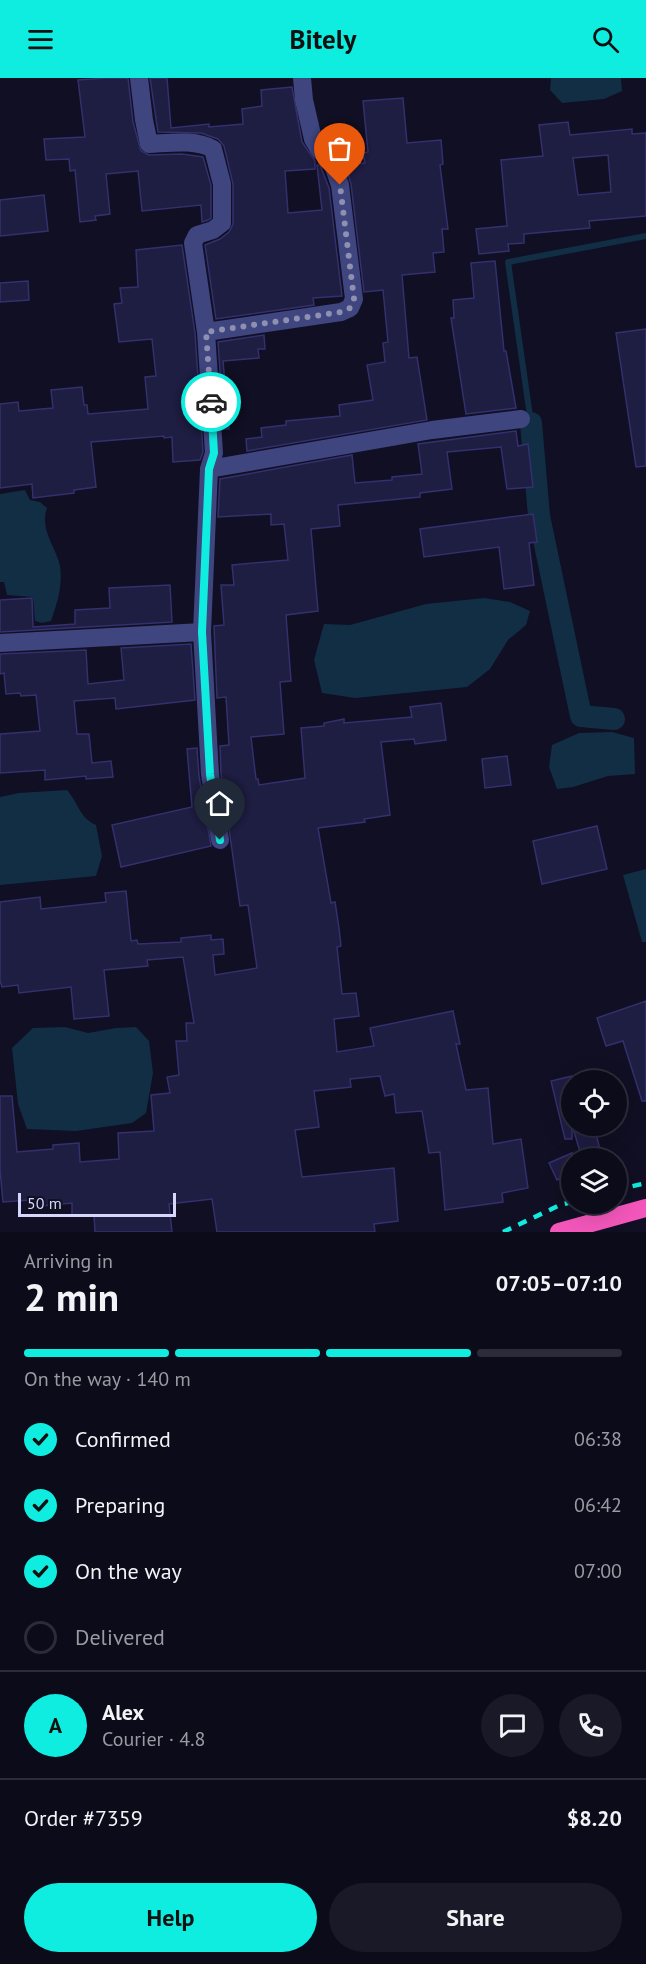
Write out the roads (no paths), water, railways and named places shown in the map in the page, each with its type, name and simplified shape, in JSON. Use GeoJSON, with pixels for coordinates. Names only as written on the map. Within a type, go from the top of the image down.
{"type":"FeatureCollection","features":[{"type":"Feature","properties":{"kind":"highway"},"geometry":{"type":"LineString","coordinates":[[559,1232],[646,1208]]}},
{"type":"Feature","properties":{"kind":"street"},"geometry":{"type":"LineString","coordinates":[[139,78],[149,144],[205,145],[213,149],[222,184],[222,223],[213,230],[197,235],[193,243],[206,332],[214,453],[209,469],[202,632],[210,774],[220,840]]}},
{"type":"Feature","properties":{"kind":"street"},"geometry":{"type":"LineString","coordinates":[[206,332],[341,312],[350,308],[354,299],[340,185],[332,159],[320,151],[313,139],[304,100],[302,78]]}},
{"type":"Feature","properties":{"kind":"street"},"geometry":{"type":"LineString","coordinates":[[209,469],[432,430],[521,419]]}},
{"type":"Feature","properties":{"kind":"street"},"geometry":{"type":"LineString","coordinates":[[0,643],[202,632]]}},
{"type":"Feature","properties":{"kind":"water"},"geometry":{"type":"Polygon","coordinates":[[[551,78],[621,78],[622,91],[604,99],[562,103],[550,90],[551,78]]]}},
{"type":"Feature","properties":{"kind":"water"},"geometry":{"type":"Polygon","coordinates":[[[25,490],[30,500],[40,502],[47,508],[45,523],[61,573],[60,587],[51,621],[42,623],[35,621],[33,597],[7,595],[4,582],[0,582],[0,494],[25,490]]]}},
{"type":"Feature","properties":{"kind":"water"},"geometry":{"type":"Polygon","coordinates":[[[484,598],[510,602],[530,611],[526,625],[508,640],[490,669],[467,687],[355,698],[322,693],[314,660],[324,624],[350,625],[426,604],[484,598]]]}},
{"type":"Feature","properties":{"kind":"water"},"geometry":{"type":"Polygon","coordinates":[[[612,732],[634,738],[635,774],[608,776],[573,787],[557,789],[549,767],[552,745],[579,733],[612,732]]]}},
{"type":"Feature","properties":{"kind":"water"},"geometry":{"type":"Polygon","coordinates":[[[67,790],[86,818],[96,825],[102,856],[96,876],[0,885],[0,797],[19,793],[67,790]]]}},
{"type":"Feature","properties":{"kind":"water"},"geometry":{"type":"Polygon","coordinates":[[[646,869],[646,942],[642,942],[623,875],[646,869]]]}},
{"type":"Feature","properties":{"kind":"water"},"geometry":{"type":"Polygon","coordinates":[[[65,1027],[88,1033],[136,1027],[149,1041],[153,1073],[146,1113],[132,1123],[76,1131],[27,1129],[18,1104],[12,1048],[33,1028],[65,1027]]]}},
{"type":"Feature","properties":{"kind":"waterway"},"geometry":{"type":"LineString","coordinates":[[531,423],[508,262],[646,236]]}},
{"type":"Feature","properties":{"kind":"waterway"},"geometry":{"type":"LineString","coordinates":[[531,423],[539,516],[581,716],[614,719]]}},
{"type":"Feature","properties":{"kind":"railway"},"geometry":{"type":"LineString","coordinates":[[627,1187],[646,1183]]}},
{"type":"Feature","properties":{"kind":"railway"},"geometry":{"type":"LineString","coordinates":[[503,1232],[561,1205]]}}]}
